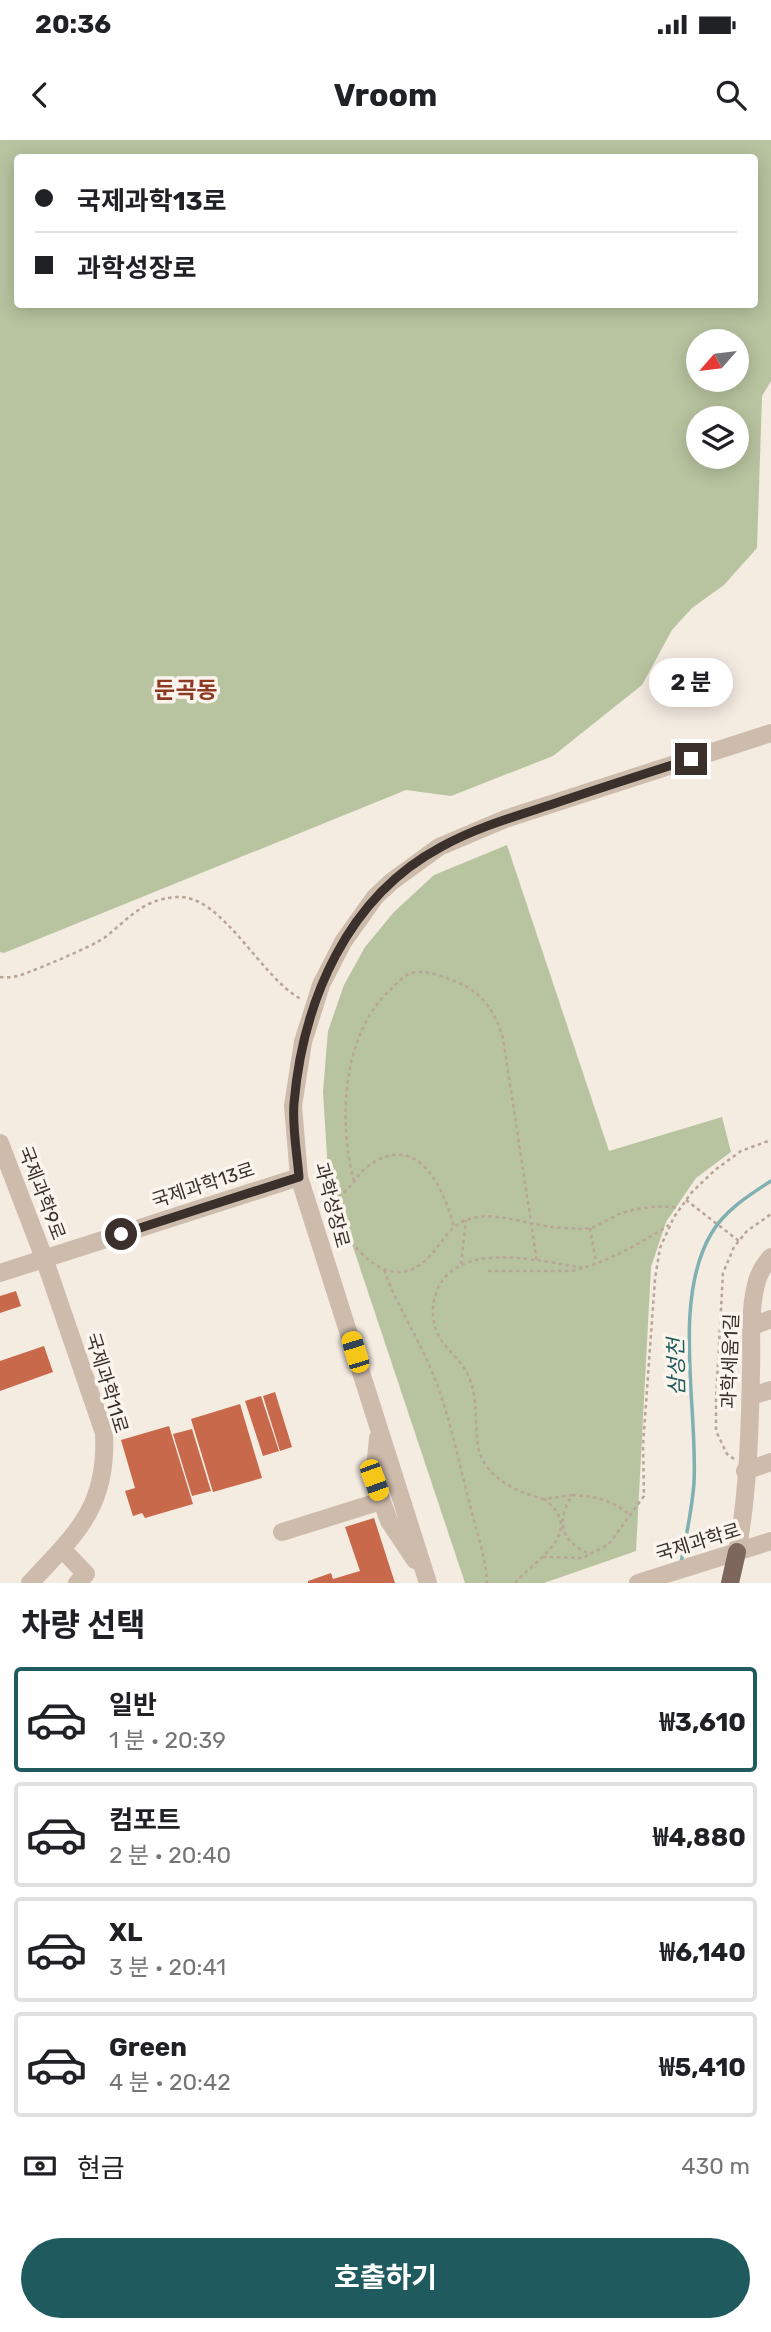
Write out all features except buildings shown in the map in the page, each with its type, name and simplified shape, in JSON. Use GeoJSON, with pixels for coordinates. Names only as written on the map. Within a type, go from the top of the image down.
{"type":"FeatureCollection","features":[{"type":"Feature","properties":{"kind":"main road"},"geometry":{"type":"LineString","coordinates":[[730,1583],[737,1552]]}},
{"type":"Feature","properties":{"kind":"street","name":"과학성장로"},"geometry":{"type":"LineString","coordinates":[[427,1579],[299,1177],[293,1105],[303,1042],[313,1006],[331,963],[358,918],[391,882],[439,848],[505,819],[771,733]]}},
{"type":"Feature","properties":{"kind":"street","name":"국제과학9로"},"geometry":{"type":"LineString","coordinates":[[0,1143],[44,1258]]}},
{"type":"Feature","properties":{"kind":"street","name":"국제과학13로"},"geometry":{"type":"LineString","coordinates":[[0,1273],[299,1177]]}},
{"type":"Feature","properties":{"kind":"street","name":"과학세움1길"},"geometry":{"type":"LineString","coordinates":[[737,1552],[742,1525],[756,1284],[762,1267],[771,1257]]}},
{"type":"Feature","properties":{"kind":"street","name":"국제과학11로"},"geometry":{"type":"LineString","coordinates":[[30,1583],[77,1531],[101,1483],[105,1462],[104,1433],[44,1258]]}},
{"type":"Feature","properties":{"kind":"street"},"geometry":{"type":"LineString","coordinates":[[753,1326],[771,1320]]}},
{"type":"Feature","properties":{"kind":"street"},"geometry":{"type":"LineString","coordinates":[[751,1396],[771,1390]]}},
{"type":"Feature","properties":{"kind":"street"},"geometry":{"type":"LineString","coordinates":[[379,1427],[374,1480],[389,1521],[427,1579]]}},
{"type":"Feature","properties":{"kind":"street"},"geometry":{"type":"LineString","coordinates":[[745,1469],[771,1462]]}},
{"type":"Feature","properties":{"kind":"street"},"geometry":{"type":"LineString","coordinates":[[282,1532],[381,1500]]}},
{"type":"Feature","properties":{"kind":"street","name":"국제과학로"},"geometry":{"type":"LineString","coordinates":[[638,1583],[771,1541]]}},
{"type":"Feature","properties":{"kind":"street"},"geometry":{"type":"LineString","coordinates":[[62,1549],[86,1574],[77,1583]]}},
{"type":"Feature","properties":{"kind":"path"},"geometry":{"type":"LineString","coordinates":[[0,977],[20,975],[102,940],[133,911],[162,899],[190,897],[204,903],[217,914],[290,993],[313,1006]]}},
{"type":"Feature","properties":{"kind":"path"},"geometry":{"type":"LineString","coordinates":[[354,1181],[350,1168],[345,1110],[352,1062],[360,1034],[382,998],[404,977],[419,972],[442,976],[464,985],[490,1007],[503,1038],[537,1262]]}},
{"type":"Feature","properties":{"kind":"path"},"geometry":{"type":"LineString","coordinates":[[543,1557],[582,1558],[609,1544],[644,1496],[643,1445],[654,1279],[660,1248],[680,1208],[715,1170],[741,1151],[771,1140]]}},
{"type":"Feature","properties":{"kind":"path"},"geometry":{"type":"LineString","coordinates":[[328,1207],[365,1168],[384,1158],[403,1156],[425,1164],[441,1188],[454,1228]]}},
{"type":"Feature","properties":{"kind":"path"},"geometry":{"type":"LineString","coordinates":[[686,1200],[739,1241]]}},
{"type":"Feature","properties":{"kind":"path"},"geometry":{"type":"LineString","coordinates":[[384,1270],[401,1273],[411,1270],[428,1259],[454,1228],[466,1220],[481,1216],[539,1225],[590,1228],[624,1212],[665,1206],[680,1208]]}},
{"type":"Feature","properties":{"kind":"path"},"geometry":{"type":"LineString","coordinates":[[331,1214],[350,1243],[384,1270],[433,1374],[454,1437],[469,1504],[486,1559],[487,1583]]}},
{"type":"Feature","properties":{"kind":"path"},"geometry":{"type":"LineString","coordinates":[[745,1469],[727,1454],[716,1431],[723,1273],[747,1231],[771,1214]]}},
{"type":"Feature","properties":{"kind":"path"},"geometry":{"type":"LineString","coordinates":[[461,1264],[466,1220]]}},
{"type":"Feature","properties":{"kind":"path"},"geometry":{"type":"LineString","coordinates":[[488,1271],[572,1271],[585,1268],[629,1250],[671,1224]]}},
{"type":"Feature","properties":{"kind":"path"},"geometry":{"type":"LineString","coordinates":[[590,1228],[596,1264]]}},
{"type":"Feature","properties":{"kind":"path"},"geometry":{"type":"LineString","coordinates":[[585,1268],[489,1257],[475,1259],[461,1264],[443,1279],[432,1308],[437,1332],[466,1372],[475,1394],[478,1449],[490,1470],[508,1486],[544,1499],[554,1506],[561,1519],[564,1534],[577,1548],[590,1554]]}},
{"type":"Feature","properties":{"kind":"path"},"geometry":{"type":"LineString","coordinates":[[544,1499],[572,1494],[595,1496],[630,1515]]}},
{"type":"Feature","properties":{"kind":"path"},"geometry":{"type":"LineString","coordinates":[[515,1583],[525,1571],[550,1551],[560,1534],[561,1519],[572,1494]]}},
{"type":"Feature","properties":{"kind":"green space"},"geometry":{"type":"Polygon","coordinates":[[[0,140],[771,140],[771,381],[762,396],[757,548],[724,585],[692,608],[672,630],[642,685],[553,756],[451,796],[406,790],[4,953],[0,952],[0,140]]]}},
{"type":"Feature","properties":{"kind":"green space"},"geometry":{"type":"Polygon","coordinates":[[[507,845],[609,1151],[722,1117],[731,1152],[696,1178],[666,1222],[651,1267],[636,1551],[544,1583],[465,1583],[328,1172],[323,1092],[328,1031],[344,985],[365,947],[394,912],[434,875],[507,845]]]}},
{"type":"Feature","properties":{"kind":"waterway","name":"삼성천"},"geometry":{"type":"LineString","coordinates":[[681,1563],[694,1483],[689,1356],[692,1291],[699,1261],[711,1234],[723,1218],[771,1181]]}},
{"type":"Feature","properties":{"kind":"district","name":"둔곡동"},"geometry":{"type":"Point","coordinates":[186,690]}},
{"type":"Feature","properties":{"kind":"route"},"geometry":{"type":"LineString","coordinates":[[121,1234],[299,1177],[293,1105],[303,1042],[312,1010],[331,963],[343,942],[358,918],[391,882],[439,848],[465,835],[505,819],[691,759]]}}]}
